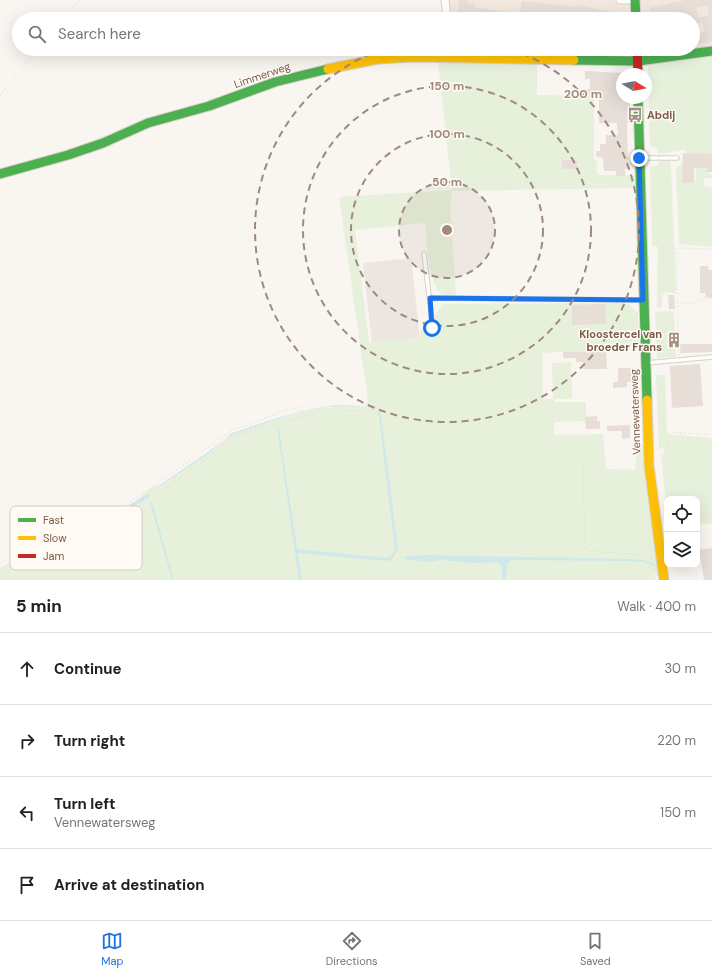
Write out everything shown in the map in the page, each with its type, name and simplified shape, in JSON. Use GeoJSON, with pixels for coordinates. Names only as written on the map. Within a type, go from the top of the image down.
{"type":"FeatureCollection","features":[{"type":"Feature","properties":{"kind":"street"},"geometry":{"type":"LineString","coordinates":[[445,0],[446,12]]}},
{"type":"Feature","properties":{"kind":"street"},"geometry":{"type":"LineString","coordinates":[[620,0],[635,0],[636,12]]}},
{"type":"Feature","properties":{"kind":"street","name":"Limmerweg"},"geometry":{"type":"LineString","coordinates":[[700,53],[712,51]]}},
{"type":"Feature","properties":{"kind":"street","name":"Limmerweg"},"geometry":{"type":"LineString","coordinates":[[0,174],[68,155],[103,143],[148,122],[209,106],[303,74],[378,59],[414,56]]}},
{"type":"Feature","properties":{"kind":"street","name":"Limmerweg"},"geometry":{"type":"LineString","coordinates":[[530,56],[566,60],[638,61],[675,56]]}},
{"type":"Feature","properties":{"kind":"street"},"geometry":{"type":"LineString","coordinates":[[638,56],[638,68]]}},
{"type":"Feature","properties":{"kind":"street","name":"Vennewatersweg"},"geometry":{"type":"LineString","coordinates":[[638,104],[649,465],[663,561],[664,580]]}},
{"type":"Feature","properties":{"kind":"lane"},"geometry":{"type":"LineString","coordinates":[[566,60],[567,56]]}},
{"type":"Feature","properties":{"kind":"lane"},"geometry":{"type":"LineString","coordinates":[[639,158],[677,158]]}},
{"type":"Feature","properties":{"kind":"lane"},"geometry":{"type":"LineString","coordinates":[[424,254],[430,298],[432,328]]}},
{"type":"Feature","properties":{"kind":"lane"},"geometry":{"type":"LineString","coordinates":[[430,298],[643,300]]}},
{"type":"Feature","properties":{"kind":"lane"},"geometry":{"type":"LineString","coordinates":[[645,363],[712,357]]}},
{"type":"Feature","properties":{"kind":"path"},"geometry":{"type":"LineString","coordinates":[[69,12],[79,0]]}},
{"type":"Feature","properties":{"kind":"path"},"geometry":{"type":"LineString","coordinates":[[0,95],[32,56]]}},
{"type":"Feature","properties":{"kind":"path"},"geometry":{"type":"LineString","coordinates":[[679,360],[676,248],[712,249]]}},
{"type":"Feature","properties":{"kind":"path"},"geometry":{"type":"LineString","coordinates":[[677,303],[693,303],[703,298],[712,299]]}},
{"type":"Feature","properties":{"kind":"path"},"geometry":{"type":"LineString","coordinates":[[660,332],[678,331]]}},
{"type":"Feature","properties":{"kind":"path"},"geometry":{"type":"LineString","coordinates":[[150,488],[155,492],[161,491],[208,458],[230,437],[326,410],[370,411],[375,406],[383,405]]}},
{"type":"Feature","properties":{"kind":"path"},"geometry":{"type":"LineString","coordinates":[[121,506],[150,488],[231,430],[249,426],[282,411],[303,406]]}},
{"type":"Feature","properties":{"kind":"path"},"geometry":{"type":"LineString","coordinates":[[668,445],[669,432],[712,435]]}},
{"type":"Feature","properties":{"kind":"path"},"geometry":{"type":"LineString","coordinates":[[583,467],[584,548],[590,551],[644,555],[658,562],[663,561]]}},
{"type":"Feature","properties":{"kind":"path"},"geometry":{"type":"LineString","coordinates":[[0,563],[10,560]]}},
{"type":"Feature","properties":{"kind":"shaded area"},"geometry":{"type":"Polygon","coordinates":[[[441,0],[712,0],[712,51],[700,52],[700,12],[442,12],[441,0]]]}},
{"type":"Feature","properties":{"kind":"shaded area"},"geometry":{"type":"Polygon","coordinates":[[[551,56],[662,56],[642,58],[551,56]]]}},
{"type":"Feature","properties":{"kind":"shaded area"},"geometry":{"type":"Polygon","coordinates":[[[411,258],[420,339],[372,344],[363,263],[411,258]]]}},
{"type":"Feature","properties":{"kind":"green space"},"geometry":{"type":"Polygon","coordinates":[[[712,53],[712,155],[687,154],[685,150],[659,154],[656,148],[650,146],[649,104],[652,104],[652,68],[648,68],[648,62],[700,56],[700,55],[712,53]]]}},
{"type":"Feature","properties":{"kind":"green space"},"geometry":{"type":"Polygon","coordinates":[[[438,61],[537,62],[537,95],[594,96],[594,160],[597,161],[597,175],[636,175],[636,188],[452,191],[450,207],[456,296],[448,296],[440,293],[435,286],[429,264],[425,223],[355,230],[369,342],[421,337],[420,329],[432,326],[437,312],[444,304],[628,304],[638,313],[639,348],[542,353],[543,399],[553,399],[552,363],[571,362],[572,399],[554,399],[554,402],[586,402],[586,421],[554,422],[554,435],[603,434],[606,469],[635,470],[637,445],[644,446],[650,514],[659,557],[656,558],[657,563],[660,564],[662,580],[654,573],[656,580],[0,580],[0,568],[10,563],[10,570],[142,570],[142,506],[134,506],[150,497],[149,493],[135,503],[144,493],[156,485],[159,488],[207,455],[230,435],[301,411],[322,408],[365,406],[368,400],[339,197],[452,190],[438,61]]]}},
{"type":"Feature","properties":{"kind":"green space"},"geometry":{"type":"Polygon","coordinates":[[[660,161],[670,161],[671,166],[676,293],[666,292],[662,295],[662,307],[657,308],[658,247],[652,246],[650,167],[657,166],[660,161]]]}},
{"type":"Feature","properties":{"kind":"green space"},"geometry":{"type":"Polygon","coordinates":[[[683,164],[682,182],[695,183],[696,168],[709,168],[709,174],[712,174],[712,178],[704,178],[703,186],[712,188],[712,247],[679,244],[676,171],[677,167],[683,164]]]}},
{"type":"Feature","properties":{"kind":"green space"},"geometry":{"type":"Polygon","coordinates":[[[674,311],[676,357],[657,358],[655,312],[674,311]]]}},
{"type":"Feature","properties":{"kind":"green space"},"geometry":{"type":"Polygon","coordinates":[[[656,375],[665,375],[667,434],[712,438],[712,524],[700,523],[700,496],[665,496],[661,454],[664,454],[664,448],[659,448],[656,375]]]}},
{"type":"Feature","properties":{"kind":"water"},"geometry":{"type":"Polygon","coordinates":[[[337,405],[366,406],[328,407],[306,410],[337,405]]]}},
{"type":"Feature","properties":{"kind":"water"},"geometry":{"type":"Polygon","coordinates":[[[380,408],[398,549],[392,559],[388,561],[298,553],[302,580],[299,580],[277,428],[279,428],[297,549],[388,558],[395,550],[378,409],[380,408]]]}},
{"type":"Feature","properties":{"kind":"water"},"geometry":{"type":"Polygon","coordinates":[[[296,413],[234,434],[225,438],[230,434],[296,413]]]}},
{"type":"Feature","properties":{"kind":"water"},"geometry":{"type":"Polygon","coordinates":[[[224,439],[207,455],[158,488],[157,487],[208,452],[224,439]]]}},
{"type":"Feature","properties":{"kind":"water"},"geometry":{"type":"Polygon","coordinates":[[[149,493],[150,497],[134,506],[128,506],[149,493]]]}},
{"type":"Feature","properties":{"kind":"water"},"geometry":{"type":"Polygon","coordinates":[[[152,502],[174,580],[172,580],[150,503],[152,502]]]}},
{"type":"Feature","properties":{"kind":"water"},"geometry":{"type":"Polygon","coordinates":[[[427,555],[629,559],[644,560],[655,564],[653,566],[645,562],[628,561],[512,560],[507,564],[506,580],[502,580],[502,568],[498,562],[476,563],[440,560],[429,562],[404,559],[406,556],[427,555]]]}},
{"type":"Feature","properties":{"kind":"building"},"geometry":{"type":"Polygon","coordinates":[[[459,0],[468,0],[467,3],[475,4],[474,7],[507,12],[458,12],[459,0]]]}},
{"type":"Feature","properties":{"kind":"building"},"geometry":{"type":"Polygon","coordinates":[[[686,0],[712,0],[712,42],[700,44],[700,33],[704,32],[703,22],[700,23],[700,17],[709,15],[707,6],[696,8],[697,12],[651,12],[650,8],[686,0]]]}},
{"type":"Feature","properties":{"kind":"building"},"geometry":{"type":"Polygon","coordinates":[[[522,1],[576,7],[576,5],[612,12],[520,12],[522,1]]]}},
{"type":"Feature","properties":{"kind":"building"},"geometry":{"type":"Polygon","coordinates":[[[585,71],[616,73],[616,104],[630,104],[630,116],[632,116],[631,123],[627,123],[628,169],[625,169],[625,176],[616,176],[616,171],[604,171],[603,158],[596,156],[596,151],[600,151],[600,144],[606,144],[606,135],[618,135],[617,123],[599,123],[599,95],[585,94],[585,89],[590,89],[590,79],[585,79],[585,71]]]}},
{"type":"Feature","properties":{"kind":"building"},"geometry":{"type":"Polygon","coordinates":[[[683,153],[712,154],[712,172],[706,172],[707,168],[694,168],[694,183],[682,183],[683,153]]]}},
{"type":"Feature","properties":{"kind":"building"},"geometry":{"type":"Polygon","coordinates":[[[562,160],[577,160],[577,169],[562,169],[562,160]]]}},
{"type":"Feature","properties":{"kind":"building"},"geometry":{"type":"Polygon","coordinates":[[[700,266],[708,266],[709,270],[712,270],[712,298],[705,297],[706,293],[700,293],[700,266]]]}},
{"type":"Feature","properties":{"kind":"building"},"geometry":{"type":"Polygon","coordinates":[[[668,295],[674,295],[675,309],[669,309],[668,295]]]}},
{"type":"Feature","properties":{"kind":"building"},"geometry":{"type":"Polygon","coordinates":[[[605,304],[606,324],[572,325],[572,305],[605,304]]]}},
{"type":"Feature","properties":{"kind":"building"},"geometry":{"type":"Polygon","coordinates":[[[680,344],[712,344],[712,352],[680,353],[680,344]]]}},
{"type":"Feature","properties":{"kind":"building"},"geometry":{"type":"Polygon","coordinates":[[[606,351],[607,369],[583,369],[583,362],[576,362],[576,358],[563,358],[563,352],[606,351]]]}},
{"type":"Feature","properties":{"kind":"building"},"geometry":{"type":"Polygon","coordinates":[[[700,364],[703,406],[672,408],[670,366],[700,364]]]}},
{"type":"Feature","properties":{"kind":"building"},"geometry":{"type":"Polygon","coordinates":[[[618,368],[632,368],[633,382],[627,382],[627,387],[613,388],[613,382],[618,382],[618,368]]]}},
{"type":"Feature","properties":{"kind":"building"},"geometry":{"type":"Polygon","coordinates":[[[597,416],[597,421],[600,421],[600,429],[586,429],[585,417],[597,416]]]}},
{"type":"Feature","properties":{"kind":"building"},"geometry":{"type":"Polygon","coordinates":[[[630,425],[630,438],[622,439],[622,431],[607,431],[607,426],[630,425]]]}},
{"type":"Feature","properties":{"kind":"building"},"geometry":{"type":"Polygon","coordinates":[[[712,548],[712,580],[704,580],[700,550],[712,548]]]}},
{"type":"Feature","properties":{"kind":"traffic: fast"},"geometry":{"type":"LineString","coordinates":[[635,0],[636,12]]}},
{"type":"Feature","properties":{"kind":"traffic: fast"},"geometry":{"type":"LineString","coordinates":[[700,53],[712,51]]}},
{"type":"Feature","properties":{"kind":"traffic: fast"},"geometry":{"type":"LineString","coordinates":[[574,60],[638,61],[675,56]]}},
{"type":"Feature","properties":{"kind":"traffic: fast"},"geometry":{"type":"LineString","coordinates":[[0,174],[68,155],[103,143],[148,123],[209,106],[275,82],[328,69]]}},
{"type":"Feature","properties":{"kind":"traffic: fast"},"geometry":{"type":"LineString","coordinates":[[638,104],[647,400]]}},
{"type":"Feature","properties":{"kind":"traffic: slow"},"geometry":{"type":"LineString","coordinates":[[328,69],[378,59],[413,57],[574,60]]}},
{"type":"Feature","properties":{"kind":"traffic: slow"},"geometry":{"type":"LineString","coordinates":[[647,400],[649,465],[664,580]]}},
{"type":"Feature","properties":{"kind":"traffic: jam"},"geometry":{"type":"LineString","coordinates":[[637,56],[638,68]]}},
{"type":"Feature","properties":{"kind":"place","name":"Abdij"},"geometry":{"type":"Point","coordinates":[635,115]}},
{"type":"Feature","properties":{"kind":"place","name":"Kloostercel van broeder Frans"},"geometry":{"type":"Point","coordinates":[674,340]}},
{"type":"Feature","properties":{"kind":"route"},"geometry":{"type":"LineString","coordinates":[[432,328],[430,298],[643,300],[639,158]]}}]}
